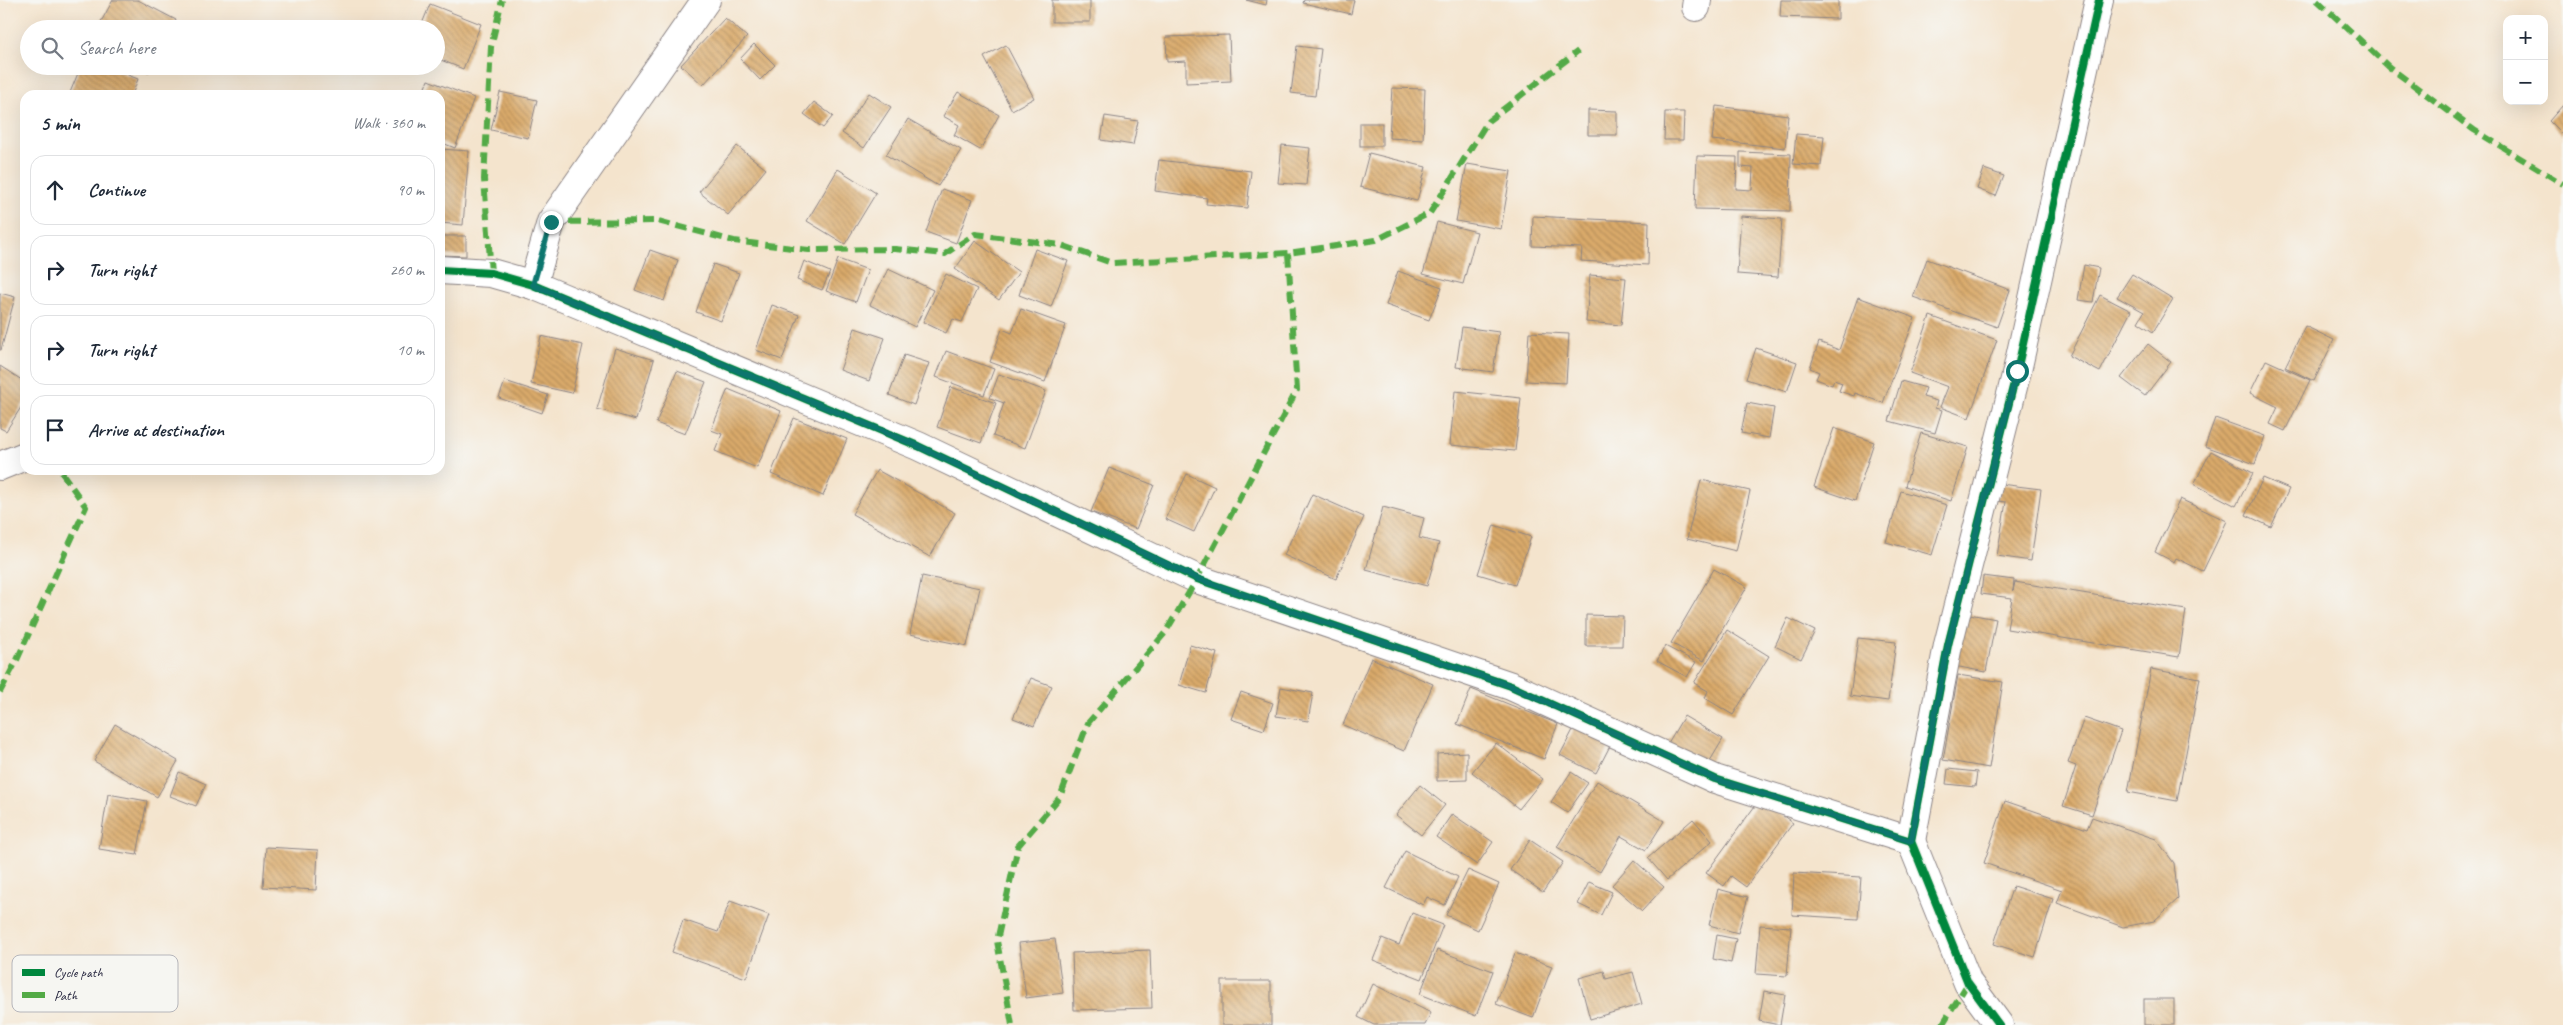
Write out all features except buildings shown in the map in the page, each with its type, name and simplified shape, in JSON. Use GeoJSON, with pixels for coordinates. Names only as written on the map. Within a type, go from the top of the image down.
{"type":"FeatureCollection","features":[{"type":"Feature","properties":{"kind":"street"},"geometry":{"type":"LineString","coordinates":[[533,285],[551,222],[706,0]]}},
{"type":"Feature","properties":{"kind":"street"},"geometry":{"type":"LineString","coordinates":[[1999,1025],[1968,983],[1911,841],[1948,645],[2017,371],[2099,0]]}},
{"type":"Feature","properties":{"kind":"street"},"geometry":{"type":"LineString","coordinates":[[445,270],[491,273],[533,285],[918,446],[1198,579],[1511,686],[1715,779],[1911,841]]}},
{"type":"Feature","properties":{"kind":"street"},"geometry":{"type":"LineString","coordinates":[[0,466],[20,458]]}},
{"type":"Feature","properties":{"kind":"marked path"},"geometry":{"type":"LineString","coordinates":[[491,273],[484,179],[491,47],[502,0]]}},
{"type":"Feature","properties":{"kind":"marked path"},"geometry":{"type":"LineString","coordinates":[[2317,0],[2389,67],[2474,130],[2563,184]]}},
{"type":"Feature","properties":{"kind":"marked path"},"geometry":{"type":"LineString","coordinates":[[1012,1025],[997,941],[1018,846],[1060,797],[1088,723],[1165,633],[1197,579],[1297,390],[1288,253],[1376,240],[1430,213],[1488,121],[1578,51]]}},
{"type":"Feature","properties":{"kind":"marked path"},"geometry":{"type":"LineString","coordinates":[[551,222],[658,221],[734,241],[809,250],[895,249],[945,254],[975,234],[1061,245],[1112,263],[1288,253]]}},
{"type":"Feature","properties":{"kind":"marked path"},"geometry":{"type":"LineString","coordinates":[[0,692],[17,660],[86,507],[64,475]]}},
{"type":"Feature","properties":{"kind":"marked path"},"geometry":{"type":"LineString","coordinates":[[1942,1025],[1968,983]]}},
{"type":"Feature","properties":{"kind":"cycle path"},"geometry":{"type":"LineString","coordinates":[[1911,841],[1948,645],[2017,371],[2099,0]]}},
{"type":"Feature","properties":{"kind":"cycle path"},"geometry":{"type":"LineString","coordinates":[[445,270],[491,273],[533,285],[918,446],[1197,579],[1511,686],[1715,779],[1911,841],[1968,983],[1999,1025]]}},
{"type":"Feature","properties":{"kind":"route"},"geometry":{"type":"LineString","coordinates":[[551,222],[533,285],[918,446],[1198,579],[1511,686],[1715,779],[1911,841],[1948,645],[2017,371]]}}]}
